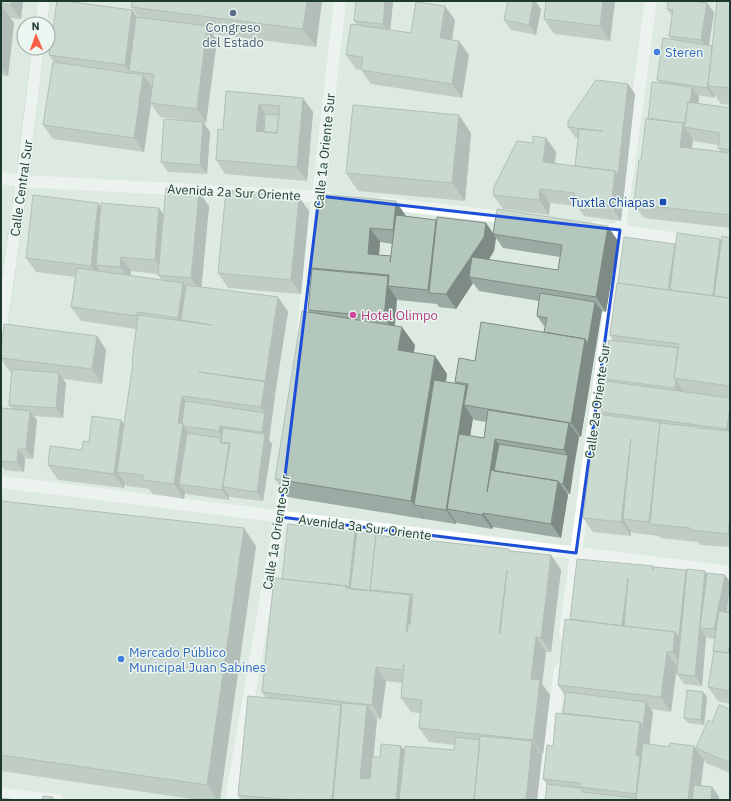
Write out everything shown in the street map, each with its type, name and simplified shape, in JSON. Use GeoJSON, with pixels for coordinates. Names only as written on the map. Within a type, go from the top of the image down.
{"type":"FeatureCollection","features":[{"type":"Feature","properties":{"kind":"street"},"geometry":{"type":"LineString","coordinates":[[42,16],[44,1]]}},
{"type":"Feature","properties":{"kind":"street","name":"Calle 1a Oriente Sur"},"geometry":{"type":"LineString","coordinates":[[302,337],[340,1]]}},
{"type":"Feature","properties":{"kind":"street","name":"Calle 2a Oriente Sur"},"geometry":{"type":"LineString","coordinates":[[564,646],[651,1]]}},
{"type":"Feature","properties":{"kind":"street","name":"Calle Central Sur"},"geometry":{"type":"LineString","coordinates":[[1,328],[22,181],[37,56]]}},
{"type":"Feature","properties":{"kind":"street","name":"Avenida 2a Sur Oriente"},"geometry":{"type":"LineString","coordinates":[[1,178],[22,181],[335,198]]}},
{"type":"Feature","properties":{"kind":"street"},"geometry":{"type":"LineString","coordinates":[[374,202],[525,220]]}},
{"type":"Feature","properties":{"kind":"street"},"geometry":{"type":"LineString","coordinates":[[580,226],[620,230],[699,242]]}},
{"type":"Feature","properties":{"kind":"street","name":"Calle 1a Oriente Sur"},"geometry":{"type":"LineString","coordinates":[[231,800],[280,516],[287,462]]}},
{"type":"Feature","properties":{"kind":"street","name":"Avenida 3a Sur Oriente"},"geometry":{"type":"LineString","coordinates":[[1,482],[730,572]]}},
{"type":"Feature","properties":{"kind":"street"},"geometry":{"type":"LineString","coordinates":[[543,800],[562,661]]}},
{"type":"Feature","properties":{"kind":"street"},"geometry":{"type":"LineString","coordinates":[[1,794],[57,800]]}},
{"type":"Feature","properties":{"kind":"highlighted area"},"geometry":{"type":"Polygon","coordinates":[[[319,196],[620,230],[576,553],[280,517],[319,196]]]}},
{"type":"Feature","properties":{"kind":"building"},"geometry":{"type":"Polygon","coordinates":[[[1,1],[12,1],[11,5],[1,4],[1,1]]]}},
{"type":"Feature","properties":{"kind":"building"},"geometry":{"type":"Polygon","coordinates":[[[57,1],[132,10],[125,65],[56,56],[56,16],[55,16],[57,1]]]}},
{"type":"Feature","properties":{"kind":"building"},"geometry":{"type":"Polygon","coordinates":[[[132,1],[307,1],[303,29],[131,7],[132,1]]]}},
{"type":"Feature","properties":{"kind":"building"},"geometry":{"type":"Polygon","coordinates":[[[356,1],[385,1],[383,24],[354,21],[356,1]]]}},
{"type":"Feature","properties":{"kind":"building"},"geometry":{"type":"Polygon","coordinates":[[[508,1],[533,1],[529,25],[504,20],[508,1]]]}},
{"type":"Feature","properties":{"kind":"building"},"geometry":{"type":"Polygon","coordinates":[[[546,1],[603,1],[600,26],[544,19],[546,1]]]}},
{"type":"Feature","properties":{"kind":"building"},"geometry":{"type":"Polygon","coordinates":[[[668,1],[692,1],[707,3],[701,40],[669,36],[673,10],[667,9],[668,1]]]}},
{"type":"Feature","properties":{"kind":"building"},"geometry":{"type":"Polygon","coordinates":[[[717,1],[730,1],[730,88],[708,86],[717,1]]]}},
{"type":"Feature","properties":{"kind":"building"},"geometry":{"type":"Polygon","coordinates":[[[416,2],[445,6],[440,38],[459,41],[452,84],[361,70],[363,57],[346,55],[351,24],[411,33],[416,2]]]}},
{"type":"Feature","properties":{"kind":"building"},"geometry":{"type":"Polygon","coordinates":[[[136,17],[207,26],[197,109],[150,103],[154,74],[129,71],[136,17]]]}},
{"type":"Feature","properties":{"kind":"building"},"geometry":{"type":"Polygon","coordinates":[[[663,38],[712,46],[707,88],[657,80],[663,38]]]}},
{"type":"Feature","properties":{"kind":"building"},"geometry":{"type":"Polygon","coordinates":[[[53,62],[143,75],[134,138],[43,125],[53,62]]]}},
{"type":"Feature","properties":{"kind":"building"},"geometry":{"type":"Polygon","coordinates":[[[596,80],[628,84],[618,174],[615,171],[575,166],[579,129],[603,131],[568,127],[568,121],[596,80]]]}},
{"type":"Feature","properties":{"kind":"building"},"geometry":{"type":"Polygon","coordinates":[[[652,82],[692,87],[690,102],[688,102],[685,125],[683,123],[648,119],[652,82]]]}},
{"type":"Feature","properties":{"kind":"building"},"geometry":{"type":"Polygon","coordinates":[[[226,91],[303,98],[297,167],[216,160],[218,129],[223,130],[226,91]],[[259,104],[256,131],[277,133],[280,106],[259,104]]]}},
{"type":"Feature","properties":{"kind":"building"},"geometry":{"type":"Polygon","coordinates":[[[688,102],[730,108],[730,150],[718,148],[720,133],[684,127],[688,102]]]}},
{"type":"Feature","properties":{"kind":"building"},"geometry":{"type":"Polygon","coordinates":[[[353,105],[459,115],[452,183],[346,173],[353,105]]]}},
{"type":"Feature","properties":{"kind":"building"},"geometry":{"type":"Polygon","coordinates":[[[265,114],[279,115],[277,133],[264,132],[265,114]]]}},
{"type":"Feature","properties":{"kind":"building"},"geometry":{"type":"Polygon","coordinates":[[[646,118],[683,123],[680,147],[730,153],[730,215],[634,204],[646,118]]]}},
{"type":"Feature","properties":{"kind":"building"},"geometry":{"type":"Polygon","coordinates":[[[164,119],[203,122],[200,165],[161,162],[164,119]]]}},
{"type":"Feature","properties":{"kind":"building"},"geometry":{"type":"Polygon","coordinates":[[[533,136],[546,138],[543,162],[615,171],[611,206],[574,202],[575,193],[540,189],[539,200],[493,195],[494,187],[517,141],[533,143],[533,136]]]}},
{"type":"Feature","properties":{"kind":"building"},"geometry":{"type":"Polygon","coordinates":[[[166,188],[199,192],[191,278],[158,275],[166,188]]]}},
{"type":"Feature","properties":{"kind":"building"},"geometry":{"type":"Polygon","coordinates":[[[226,190],[299,197],[291,280],[218,273],[226,190]]]}},
{"type":"Feature","properties":{"kind":"building"},"geometry":{"type":"Polygon","coordinates":[[[318,194],[396,201],[393,230],[370,228],[368,254],[391,256],[396,215],[436,220],[428,290],[388,286],[389,275],[311,268],[318,194]]]}},
{"type":"Feature","properties":{"kind":"building"},"geometry":{"type":"Polygon","coordinates":[[[33,195],[98,203],[91,266],[26,258],[33,195]]]}},
{"type":"Feature","properties":{"kind":"building"},"geometry":{"type":"Polygon","coordinates":[[[101,203],[159,208],[155,260],[121,257],[120,267],[96,265],[101,203]]]}},
{"type":"Feature","properties":{"kind":"building"},"geometry":{"type":"Polygon","coordinates":[[[497,209],[608,226],[596,297],[469,277],[472,257],[558,270],[562,245],[493,234],[497,209]]]}},
{"type":"Feature","properties":{"kind":"building"},"geometry":{"type":"Polygon","coordinates":[[[437,217],[486,223],[484,237],[446,294],[429,293],[437,217]]]}},
{"type":"Feature","properties":{"kind":"building"},"geometry":{"type":"Polygon","coordinates":[[[677,233],[720,239],[713,296],[670,290],[677,233]]]}},
{"type":"Feature","properties":{"kind":"building"},"geometry":{"type":"Polygon","coordinates":[[[722,236],[730,238],[730,298],[714,296],[722,236]]]}},
{"type":"Feature","properties":{"kind":"building"},"geometry":{"type":"Polygon","coordinates":[[[624,237],[675,244],[668,290],[618,283],[624,237]]]}},
{"type":"Feature","properties":{"kind":"building"},"geometry":{"type":"Polygon","coordinates":[[[77,268],[183,283],[178,318],[137,312],[137,316],[71,307],[77,268]]]}},
{"type":"Feature","properties":{"kind":"building"},"geometry":{"type":"Polygon","coordinates":[[[312,269],[388,276],[384,317],[308,310],[312,269]]]}},
{"type":"Feature","properties":{"kind":"building"},"geometry":{"type":"Polygon","coordinates":[[[617,283],[730,298],[730,386],[674,378],[679,344],[610,335],[617,283]]]}},
{"type":"Feature","properties":{"kind":"building"},"geometry":{"type":"Polygon","coordinates":[[[186,285],[278,297],[265,381],[199,372],[265,382],[261,407],[182,396],[178,423],[183,423],[174,484],[143,480],[143,475],[117,472],[133,363],[138,315],[212,325],[181,320],[186,285]]]}},
{"type":"Feature","properties":{"kind":"building"},"geometry":{"type":"Polygon","coordinates":[[[540,293],[595,302],[588,343],[585,339],[544,332],[547,318],[537,316],[540,293]]]}},
{"type":"Feature","properties":{"kind":"building"},"geometry":{"type":"Polygon","coordinates":[[[302,311],[402,327],[398,350],[435,356],[411,501],[275,479],[302,311]]]}},
{"type":"Feature","properties":{"kind":"building"},"geometry":{"type":"Polygon","coordinates":[[[481,322],[585,339],[571,423],[464,405],[468,384],[455,382],[459,358],[475,361],[481,322]]]}},
{"type":"Feature","properties":{"kind":"building"},"geometry":{"type":"Polygon","coordinates":[[[4,324],[97,336],[92,369],[1,358],[4,324]]]}},
{"type":"Feature","properties":{"kind":"building"},"geometry":{"type":"Polygon","coordinates":[[[609,340],[678,348],[674,378],[676,381],[675,388],[605,379],[609,340]]]}},
{"type":"Feature","properties":{"kind":"building"},"geometry":{"type":"Polygon","coordinates":[[[12,369],[59,373],[56,408],[9,405],[12,369]]]}},
{"type":"Feature","properties":{"kind":"building"},"geometry":{"type":"Polygon","coordinates":[[[434,380],[466,385],[446,510],[414,505],[434,380]]]}},
{"type":"Feature","properties":{"kind":"building"},"geometry":{"type":"Polygon","coordinates":[[[605,381],[730,398],[727,429],[601,412],[605,381]]]}},
{"type":"Feature","properties":{"kind":"building"},"geometry":{"type":"Polygon","coordinates":[[[185,401],[265,413],[262,432],[220,426],[219,431],[184,426],[182,423],[185,401]]]}},
{"type":"Feature","properties":{"kind":"building"},"geometry":{"type":"Polygon","coordinates":[[[2,408],[30,411],[26,449],[18,449],[17,462],[1,461],[2,408]]]}},
{"type":"Feature","properties":{"kind":"building"},"geometry":{"type":"Polygon","coordinates":[[[488,410],[569,423],[564,450],[495,439],[487,492],[491,470],[558,481],[551,524],[447,509],[459,434],[484,438],[488,410]]]}},
{"type":"Feature","properties":{"kind":"building"},"geometry":{"type":"Polygon","coordinates":[[[596,414],[660,422],[649,522],[623,519],[631,439],[621,522],[583,518],[596,414]]]}},
{"type":"Feature","properties":{"kind":"building"},"geometry":{"type":"Polygon","coordinates":[[[92,416],[121,420],[114,474],[48,465],[50,446],[82,450],[83,441],[89,442],[92,416]]]}},
{"type":"Feature","properties":{"kind":"building"},"geometry":{"type":"Polygon","coordinates":[[[660,423],[730,431],[730,514],[728,534],[650,524],[660,423]]]}},
{"type":"Feature","properties":{"kind":"building"},"geometry":{"type":"Polygon","coordinates":[[[223,428],[265,434],[257,492],[223,487],[230,443],[221,442],[223,428]]]}},
{"type":"Feature","properties":{"kind":"building"},"geometry":{"type":"Polygon","coordinates":[[[187,433],[221,438],[220,443],[229,444],[222,490],[179,484],[187,433]]]}},
{"type":"Feature","properties":{"kind":"building"},"geometry":{"type":"Polygon","coordinates":[[[499,444],[568,455],[563,484],[560,484],[558,481],[494,471],[499,444]]]}},
{"type":"Feature","properties":{"kind":"building","name":"Mercado Público Municipal Juan Sabines"},"geometry":{"type":"Polygon","coordinates":[[[1,501],[244,528],[207,785],[1,755],[1,501]]]}},
{"type":"Feature","properties":{"kind":"building"},"geometry":{"type":"Polygon","coordinates":[[[288,524],[355,531],[349,588],[347,586],[282,579],[288,524]]]}},
{"type":"Feature","properties":{"kind":"building"},"geometry":{"type":"Polygon","coordinates":[[[357,532],[380,535],[376,535],[371,591],[350,589],[357,532]]]}},
{"type":"Feature","properties":{"kind":"building"},"geometry":{"type":"Polygon","coordinates":[[[376,535],[551,555],[541,638],[536,637],[531,679],[540,680],[533,740],[419,728],[422,700],[401,698],[404,665],[403,670],[376,667],[372,705],[262,692],[274,578],[347,586],[346,588],[410,595],[407,632],[408,624],[410,624],[413,594],[370,590],[376,535]],[[507,570],[499,634],[500,634],[507,570]]]}},
{"type":"Feature","properties":{"kind":"building"},"geometry":{"type":"Polygon","coordinates":[[[577,559],[653,566],[653,570],[654,567],[686,570],[679,636],[675,632],[624,626],[628,578],[622,626],[570,619],[577,559]]]}},
{"type":"Feature","properties":{"kind":"building"},"geometry":{"type":"Polygon","coordinates":[[[687,569],[705,571],[695,676],[677,674],[687,569]]]}},
{"type":"Feature","properties":{"kind":"building"},"geometry":{"type":"Polygon","coordinates":[[[707,573],[725,575],[714,629],[700,628],[707,573]]]}},
{"type":"Feature","properties":{"kind":"building"},"geometry":{"type":"Polygon","coordinates":[[[730,583],[730,612],[726,611],[730,583]]]}},
{"type":"Feature","properties":{"kind":"building"},"geometry":{"type":"Polygon","coordinates":[[[719,611],[730,613],[730,643],[728,653],[713,651],[719,611]]]}},
{"type":"Feature","properties":{"kind":"building"},"geometry":{"type":"Polygon","coordinates":[[[565,619],[675,632],[673,652],[667,652],[661,697],[558,685],[565,619]]]}},
{"type":"Feature","properties":{"kind":"building"},"geometry":{"type":"Polygon","coordinates":[[[714,651],[730,653],[730,691],[708,687],[714,651]]]}},
{"type":"Feature","properties":{"kind":"building"},"geometry":{"type":"Polygon","coordinates":[[[687,690],[703,692],[701,720],[684,718],[687,690]]]}},
{"type":"Feature","properties":{"kind":"building"},"geometry":{"type":"Polygon","coordinates":[[[566,692],[646,702],[643,726],[640,722],[563,713],[566,692]]]}},
{"type":"Feature","properties":{"kind":"building"},"geometry":{"type":"Polygon","coordinates":[[[248,696],[341,705],[332,800],[291,800],[238,795],[248,696]]]}},
{"type":"Feature","properties":{"kind":"building"},"geometry":{"type":"Polygon","coordinates":[[[342,703],[367,705],[360,778],[370,779],[372,757],[380,757],[381,744],[401,746],[396,800],[333,800],[342,703]]]}},
{"type":"Feature","properties":{"kind":"building"},"geometry":{"type":"Polygon","coordinates":[[[719,705],[730,709],[730,763],[696,748],[708,720],[712,722],[719,705]]]}},
{"type":"Feature","properties":{"kind":"building"},"geometry":{"type":"Polygon","coordinates":[[[556,713],[640,722],[636,756],[640,756],[636,794],[580,787],[580,783],[543,779],[547,745],[553,746],[556,713]]]}},
{"type":"Feature","properties":{"kind":"building"},"geometry":{"type":"Polygon","coordinates":[[[480,736],[532,741],[526,800],[474,800],[480,736]]]}},
{"type":"Feature","properties":{"kind":"building"},"geometry":{"type":"Polygon","coordinates":[[[456,737],[480,740],[474,800],[399,800],[405,746],[454,750],[456,737]]]}},
{"type":"Feature","properties":{"kind":"building"},"geometry":{"type":"Polygon","coordinates":[[[643,743],[669,747],[670,743],[694,746],[688,800],[636,800],[643,743]]]}},
{"type":"Feature","properties":{"kind":"building"},"geometry":{"type":"Polygon","coordinates":[[[547,784],[581,788],[583,790],[582,792],[636,798],[636,800],[545,800],[547,784]]]}},
{"type":"Feature","properties":{"kind":"building"},"geometry":{"type":"Polygon","coordinates":[[[694,785],[712,787],[711,800],[692,800],[694,785]]]}},
{"type":"Feature","properties":{"kind":"building"},"geometry":{"type":"Polygon","coordinates":[[[43,796],[53,797],[53,800],[42,800],[43,796]]]}},
{"type":"Feature","properties":{"kind":"building"},"geometry":{"type":"Polygon","coordinates":[[[1,798],[16,800],[1,800],[1,798]]]}},
{"type":"Feature","properties":{"kind":"place","name":"Congreso del Estado"},"geometry":{"type":"Point","coordinates":[233,13]}},
{"type":"Feature","properties":{"kind":"place","name":"Steren"},"geometry":{"type":"Point","coordinates":[657,52]}},
{"type":"Feature","properties":{"kind":"place","name":"Tuxtla Chiapas"},"geometry":{"type":"Point","coordinates":[663,202]}},
{"type":"Feature","properties":{"kind":"place","name":"Hotel Olimpo"},"geometry":{"type":"Point","coordinates":[353,315]}},
{"type":"Feature","properties":{"kind":"place","name":"Mercado Público Municipal Juan Sabines"},"geometry":{"type":"Point","coordinates":[121,659]}}]}
